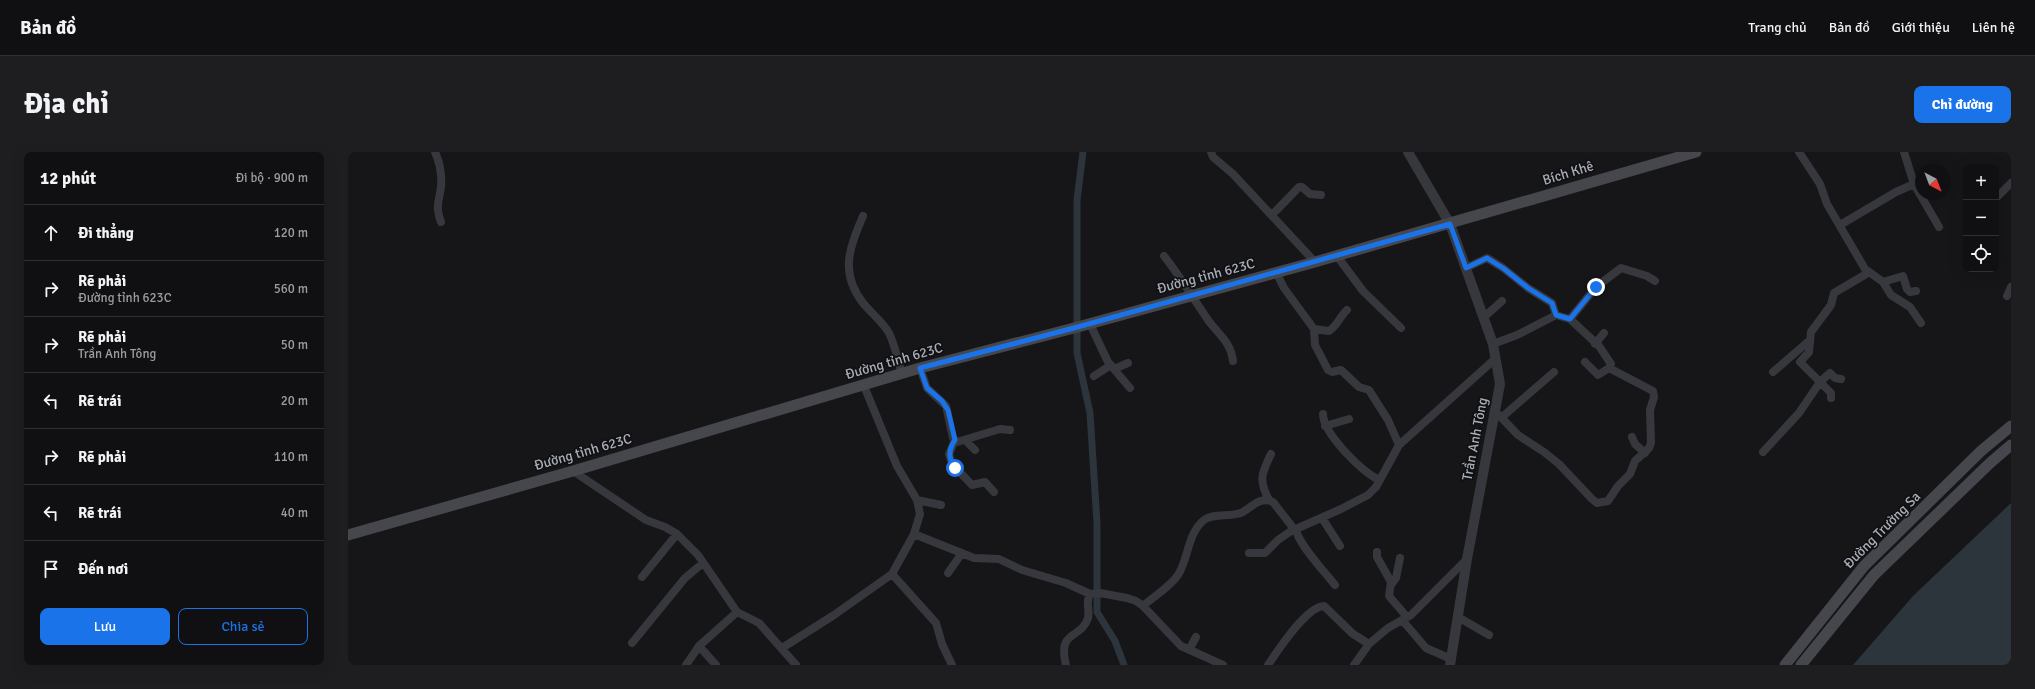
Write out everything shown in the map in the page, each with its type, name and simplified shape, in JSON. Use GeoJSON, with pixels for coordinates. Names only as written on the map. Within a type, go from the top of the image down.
{"type":"FeatureCollection","features":[{"type":"Feature","properties":{"kind":"main road","name":"Bích Khê"},"geometry":{"type":"LineString","coordinates":[[1450,224],[1696,152]]}},
{"type":"Feature","properties":{"kind":"main road","name":"Đường tỉnh 623C"},"geometry":{"type":"LineString","coordinates":[[348,535],[573,471],[864,386],[920,368],[1081,326],[1450,224]]}},
{"type":"Feature","properties":{"kind":"main road","name":"Đường Trường Sa"},"geometry":{"type":"LineString","coordinates":[[1785,665],[1864,566],[1981,451],[2011,426]]}},
{"type":"Feature","properties":{"kind":"main road","name":"Đường Trường Sa"},"geometry":{"type":"LineString","coordinates":[[1801,665],[1874,575],[1990,463],[2011,445]]}},
{"type":"Feature","properties":{"kind":"main road"},"geometry":{"type":"LineString","coordinates":[[1864,566],[1874,575]]}},
{"type":"Feature","properties":{"kind":"street"},"geometry":{"type":"LineString","coordinates":[[435,152],[441,171],[441,187],[437,204],[441,222]]}},
{"type":"Feature","properties":{"kind":"street"},"geometry":{"type":"LineString","coordinates":[[1211,152],[1213,157],[1233,174],[1315,262]]}},
{"type":"Feature","properties":{"kind":"street","name":"Trần Anh Tông"},"geometry":{"type":"LineString","coordinates":[[1408,152],[1450,224],[1493,344],[1500,384],[1498,414],[1467,559],[1450,662]]}},
{"type":"Feature","properties":{"kind":"street"},"geometry":{"type":"LineString","coordinates":[[1799,152],[1820,184],[1827,204],[1868,273],[1883,282],[1891,295],[1910,307],[1921,323]]}},
{"type":"Feature","properties":{"kind":"street"},"geometry":{"type":"LineString","coordinates":[[1904,152],[1914,184],[1939,227]]}},
{"type":"Feature","properties":{"kind":"street"},"geometry":{"type":"LineString","coordinates":[[1999,195],[2011,183]]}},
{"type":"Feature","properties":{"kind":"street"},"geometry":{"type":"LineString","coordinates":[[1840,225],[1896,192],[1914,184]]}},
{"type":"Feature","properties":{"kind":"street"},"geometry":{"type":"LineString","coordinates":[[1272,215],[1299,188],[1302,187],[1310,194],[1321,195]]}},
{"type":"Feature","properties":{"kind":"street"},"geometry":{"type":"LineString","coordinates":[[863,216],[850,251],[848,264],[850,279],[860,299],[889,335],[902,374]]}},
{"type":"Feature","properties":{"kind":"street"},"geometry":{"type":"LineString","coordinates":[[1164,256],[1193,295],[1209,321],[1227,341],[1233,362]]}},
{"type":"Feature","properties":{"kind":"street"},"geometry":{"type":"LineString","coordinates":[[1337,256],[1363,291],[1401,328]]}},
{"type":"Feature","properties":{"kind":"street"},"geometry":{"type":"LineString","coordinates":[[1466,268],[1487,258],[1503,268],[1528,288],[1552,303],[1556,315]]}},
{"type":"Feature","properties":{"kind":"street"},"geometry":{"type":"LineString","coordinates":[[1570,319],[1596,287],[1621,268],[1643,275],[1655,281]]}},
{"type":"Feature","properties":{"kind":"street"},"geometry":{"type":"LineString","coordinates":[[1276,272],[1284,288],[1314,329],[1315,345],[1328,370],[1332,372],[1341,370],[1359,387],[1369,390],[1388,420],[1399,446]]}},
{"type":"Feature","properties":{"kind":"street"},"geometry":{"type":"LineString","coordinates":[[1831,398],[1831,393],[1800,362],[1809,352],[1811,332],[1831,305],[1834,294],[1868,273]]}},
{"type":"Feature","properties":{"kind":"street"},"geometry":{"type":"LineString","coordinates":[[1883,282],[1903,276],[1907,289],[1910,292],[1916,291]]}},
{"type":"Feature","properties":{"kind":"street"},"geometry":{"type":"LineString","coordinates":[[2007,296],[2011,287]]}},
{"type":"Feature","properties":{"kind":"street"},"geometry":{"type":"LineString","coordinates":[[1483,318],[1502,301]]}},
{"type":"Feature","properties":{"kind":"street"},"geometry":{"type":"LineString","coordinates":[[1314,329],[1329,331],[1337,325],[1342,314],[1347,310]]}},
{"type":"Feature","properties":{"kind":"street"},"geometry":{"type":"LineString","coordinates":[[1493,344],[1517,335],[1556,315],[1570,319],[1595,344],[1599,346],[1611,364],[1609,368],[1598,375],[1586,362]]}},
{"type":"Feature","properties":{"kind":"street"},"geometry":{"type":"LineString","coordinates":[[1081,326],[1130,388]]}},
{"type":"Feature","properties":{"kind":"street"},"geometry":{"type":"LineString","coordinates":[[1595,344],[1604,333]]}},
{"type":"Feature","properties":{"kind":"street"},"geometry":{"type":"LineString","coordinates":[[1773,372],[1810,340]]}},
{"type":"Feature","properties":{"kind":"street"},"geometry":{"type":"LineString","coordinates":[[1249,552],[1265,553],[1278,540],[1295,529],[1322,518],[1368,495],[1380,480],[1399,446],[1495,359]]}},
{"type":"Feature","properties":{"kind":"street"},"geometry":{"type":"LineString","coordinates":[[1094,376],[1112,367],[1128,363]]}},
{"type":"Feature","properties":{"kind":"street"},"geometry":{"type":"LineString","coordinates":[[920,368],[927,388],[942,401],[948,410],[955,440],[949,454],[955,468],[972,485],[985,482],[994,492]]}},
{"type":"Feature","properties":{"kind":"street"},"geometry":{"type":"LineString","coordinates":[[1554,372],[1498,414],[1518,435],[1559,464],[1597,503],[1608,501],[1618,486],[1630,474],[1635,461],[1645,453],[1651,443],[1650,410],[1654,397],[1653,391],[1609,368]]}},
{"type":"Feature","properties":{"kind":"street"},"geometry":{"type":"LineString","coordinates":[[1763,452],[1799,413],[1820,382],[1830,373],[1835,378],[1841,379]]}},
{"type":"Feature","properties":{"kind":"street"},"geometry":{"type":"LineString","coordinates":[[782,648],[834,615],[892,574],[914,534],[920,514],[917,500],[897,466],[864,386]]}},
{"type":"Feature","properties":{"kind":"street"},"geometry":{"type":"LineString","coordinates":[[1323,414],[1325,426],[1347,453],[1370,475],[1380,480]]}},
{"type":"Feature","properties":{"kind":"street"},"geometry":{"type":"LineString","coordinates":[[1325,426],[1349,419]]}},
{"type":"Feature","properties":{"kind":"street"},"geometry":{"type":"LineString","coordinates":[[955,440],[957,442],[1000,429],[1010,430]]}},
{"type":"Feature","properties":{"kind":"street"},"geometry":{"type":"LineString","coordinates":[[1632,437],[1636,444],[1645,453]]}},
{"type":"Feature","properties":{"kind":"street"},"geometry":{"type":"LineString","coordinates":[[965,440],[975,450]]}},
{"type":"Feature","properties":{"kind":"street"},"geometry":{"type":"LineString","coordinates":[[1271,454],[1261,479],[1263,489],[1269,500],[1273,502],[1295,529],[1305,548],[1335,585]]}},
{"type":"Feature","properties":{"kind":"street"},"geometry":{"type":"LineString","coordinates":[[573,471],[646,520],[665,527],[677,534],[693,549],[737,612],[759,623],[796,665]]}},
{"type":"Feature","properties":{"kind":"street"},"geometry":{"type":"LineString","coordinates":[[917,500],[941,505]]}},
{"type":"Feature","properties":{"kind":"street"},"geometry":{"type":"LineString","coordinates":[[1143,606],[1177,576],[1185,559],[1188,545],[1204,521],[1208,518],[1239,514],[1259,501],[1269,500]]}},
{"type":"Feature","properties":{"kind":"street"},"geometry":{"type":"LineString","coordinates":[[1322,518],[1340,546]]}},
{"type":"Feature","properties":{"kind":"street"},"geometry":{"type":"LineString","coordinates":[[642,577],[677,534]]}},
{"type":"Feature","properties":{"kind":"street"},"geometry":{"type":"LineString","coordinates":[[914,534],[974,558],[999,560],[1034,574],[1066,583],[1094,594],[1136,601],[1143,606],[1176,642],[1189,650],[1223,665]]}},
{"type":"Feature","properties":{"kind":"street"},"geometry":{"type":"LineString","coordinates":[[1377,552],[1377,557],[1391,584],[1389,596],[1426,648],[1450,662]]}},
{"type":"Feature","properties":{"kind":"street"},"geometry":{"type":"LineString","coordinates":[[948,573],[962,553]]}},
{"type":"Feature","properties":{"kind":"street"},"geometry":{"type":"LineString","coordinates":[[1391,584],[1396,578],[1400,558]]}},
{"type":"Feature","properties":{"kind":"street"},"geometry":{"type":"LineString","coordinates":[[1354,665],[1370,644],[1388,628],[1405,619],[1467,559]]}},
{"type":"Feature","properties":{"kind":"street"},"geometry":{"type":"LineString","coordinates":[[632,643],[685,578],[703,563]]}},
{"type":"Feature","properties":{"kind":"street"},"geometry":{"type":"LineString","coordinates":[[892,574],[936,623],[942,644],[952,665]]}},
{"type":"Feature","properties":{"kind":"street"},"geometry":{"type":"LineString","coordinates":[[1066,665],[1063,648],[1066,642],[1086,621],[1089,611],[1087,602],[1094,594]]}},
{"type":"Feature","properties":{"kind":"street"},"geometry":{"type":"LineString","coordinates":[[1268,665],[1280,647],[1308,615],[1320,606],[1324,606],[1353,634],[1370,644]]}},
{"type":"Feature","properties":{"kind":"street"},"geometry":{"type":"LineString","coordinates":[[686,665],[700,646],[737,612]]}},
{"type":"Feature","properties":{"kind":"street"},"geometry":{"type":"LineString","coordinates":[[1458,617],[1490,635]]}},
{"type":"Feature","properties":{"kind":"street"},"geometry":{"type":"LineString","coordinates":[[1189,650],[1196,637]]}},
{"type":"Feature","properties":{"kind":"street"},"geometry":{"type":"LineString","coordinates":[[700,646],[716,665]]}},
{"type":"Feature","properties":{"kind":"shaded area"},"geometry":{"type":"Polygon","coordinates":[[[2011,503],[2011,665],[1853,665],[1913,596],[2011,503]]]}},
{"type":"Feature","properties":{"kind":"waterway"},"geometry":{"type":"LineString","coordinates":[[1083,152],[1077,200],[1077,353],[1090,413],[1097,523],[1097,612],[1115,641],[1124,665]]}},
{"type":"Feature","properties":{"kind":"route"},"geometry":{"type":"LineString","coordinates":[[955,468],[949,454],[951,445],[955,440],[953,438],[948,410],[942,401],[927,388],[920,368],[1074,328],[1450,224],[1466,268],[1487,258],[1503,268],[1528,288],[1552,303],[1556,315],[1570,319],[1596,287]]}}]}
